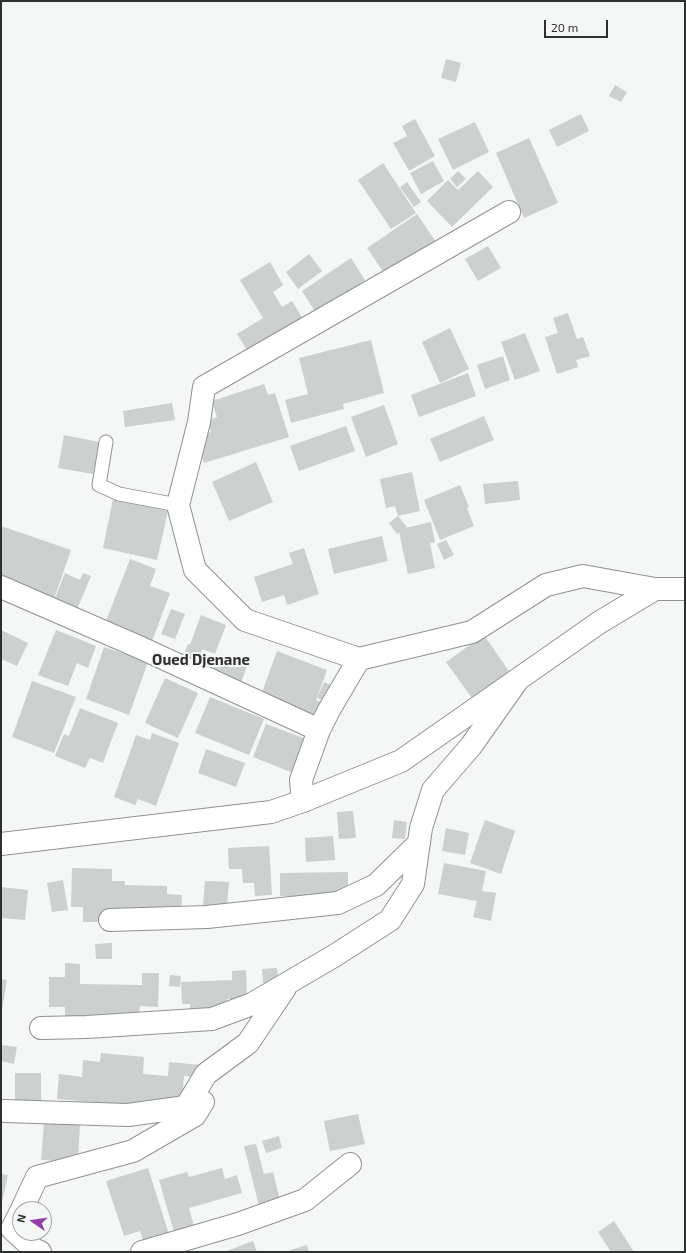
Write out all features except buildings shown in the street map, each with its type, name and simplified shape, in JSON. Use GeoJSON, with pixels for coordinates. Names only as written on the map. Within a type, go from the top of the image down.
{"type":"FeatureCollection","features":[{"type":"Feature","properties":{"kind":"street"},"geometry":{"type":"LineString","coordinates":[[510,212],[204,387],[199,422],[178,505],[195,570],[245,620],[360,659],[472,632],[546,585],[583,576],[655,589],[685,589]]}},
{"type":"Feature","properties":{"kind":"street"},"geometry":{"type":"LineString","coordinates":[[1,587],[139,646],[319,730]]}},
{"type":"Feature","properties":{"kind":"street"},"geometry":{"type":"LineString","coordinates":[[1,844],[271,812],[303,801],[402,762],[600,622],[655,589]]}},
{"type":"Feature","properties":{"kind":"street"},"geometry":{"type":"LineString","coordinates":[[303,801],[301,780],[319,730],[329,710],[360,659]]}},
{"type":"Feature","properties":{"kind":"street"},"geometry":{"type":"LineString","coordinates":[[41,1028],[87,1027],[212,1019],[252,1004],[334,956],[390,920],[413,884],[421,828],[433,790],[471,746],[517,680]]}},
{"type":"Feature","properties":{"kind":"street"},"geometry":{"type":"LineString","coordinates":[[110,920],[207,917],[338,903],[376,884],[419,843]]}},
{"type":"Feature","properties":{"kind":"street"},"geometry":{"type":"LineString","coordinates":[[4,1111],[128,1115],[186,1107],[206,1074],[248,1043],[289,982]]}},
{"type":"Feature","properties":{"kind":"street"},"geometry":{"type":"LineString","coordinates":[[26,1201],[37,1177],[133,1151],[195,1115],[232,1055]]}},
{"type":"Feature","properties":{"kind":"street"},"geometry":{"type":"LineString","coordinates":[[142,1252],[238,1224],[305,1200],[350,1164]]}},
{"type":"Feature","properties":{"kind":"street"},"geometry":{"type":"LineString","coordinates":[[11,1225],[35,1250],[40,1252]]}},
{"type":"Feature","properties":{"kind":"lane"},"geometry":{"type":"LineString","coordinates":[[106,442],[99,485],[119,494],[178,505]]}},
{"type":"Feature","properties":{"kind":"district","name":"Oued Djenane"},"geometry":{"type":"Point","coordinates":[201,660]}}]}
